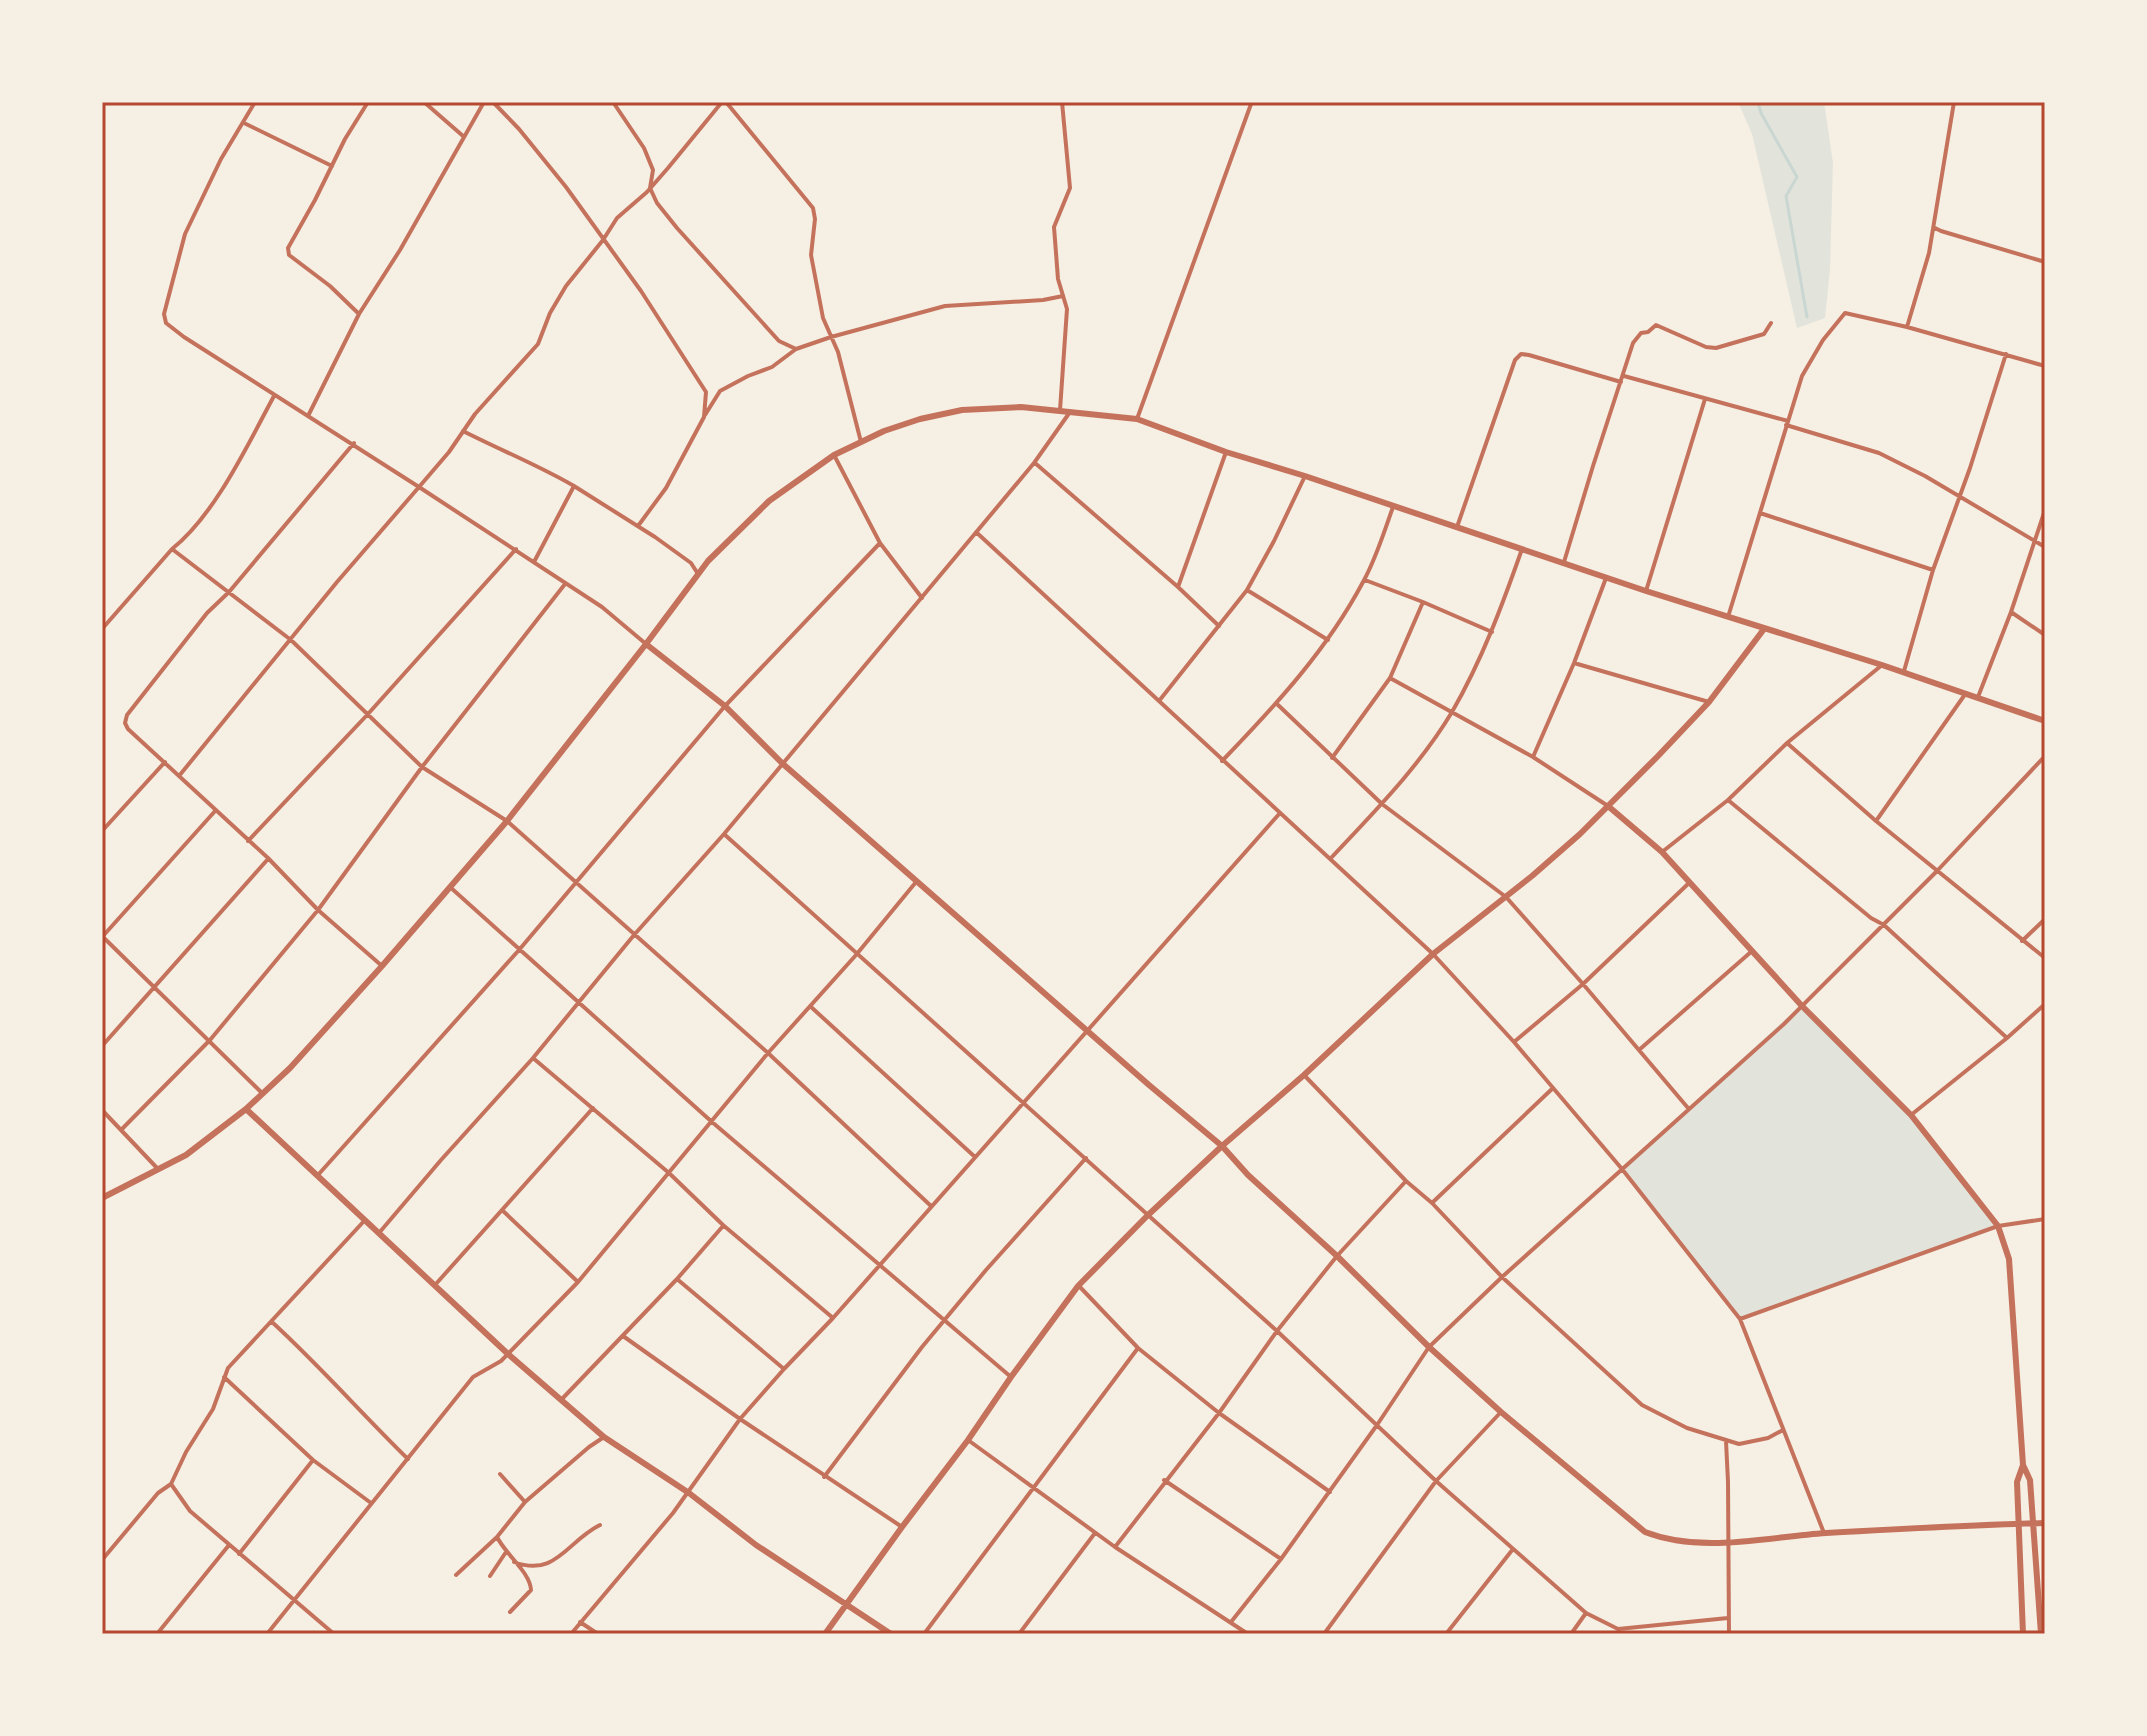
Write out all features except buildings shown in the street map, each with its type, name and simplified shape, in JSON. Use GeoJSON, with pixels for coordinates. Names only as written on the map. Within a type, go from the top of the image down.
{"type":"FeatureCollection","features":[{"type":"Feature","properties":{"kind":"street"},"geometry":{"type":"LineString","coordinates":[[255,102],[221,159],[185,234],[164,314],[166,323],[602,607],[725,706],[783,764],[1222,1146],[1248,1175],[1501,1412],[1645,1532],[1665,1540],[1728,1543],[1824,1533],[2045,1523]]}},
{"type":"Feature","properties":{"kind":"street"},"geometry":{"type":"LineString","coordinates":[[359,314],[330,286],[289,255],[288,248],[368,102]]}},
{"type":"Feature","properties":{"kind":"street"},"geometry":{"type":"LineString","coordinates":[[424,102],[463,136]]}},
{"type":"Feature","properties":{"kind":"street"},"geometry":{"type":"LineString","coordinates":[[308,416],[359,314],[400,250],[484,102]]}},
{"type":"Feature","properties":{"kind":"street"},"geometry":{"type":"LineString","coordinates":[[493,102],[566,187],[641,291],[706,392],[704,417]]}},
{"type":"Feature","properties":{"kind":"street"},"geometry":{"type":"LineString","coordinates":[[613,102],[644,148],[653,170],[650,188],[657,203],[779,341],[796,349]]}},
{"type":"Feature","properties":{"kind":"street"},"geometry":{"type":"LineString","coordinates":[[179,776],[337,582],[449,452],[475,414],[538,344],[550,313],[566,286],[617,218],[650,188],[724,102],[813,208],[815,219],[811,255],[823,318],[838,352],[861,442]]}},
{"type":"Feature","properties":{"kind":"street"},"geometry":{"type":"LineString","coordinates":[[1060,410],[1067,309],[1058,279],[1054,227],[1070,188],[1062,102]]}},
{"type":"Feature","properties":{"kind":"street"},"geometry":{"type":"LineString","coordinates":[[1907,327],[1935,228],[1954,102]]}},
{"type":"Feature","properties":{"kind":"street"},"geometry":{"type":"LineString","coordinates":[[1137,419],[1251,104]]}},
{"type":"Feature","properties":{"kind":"street"},"geometry":{"type":"LineString","coordinates":[[243,123],[332,166]]}},
{"type":"Feature","properties":{"kind":"street"},"geometry":{"type":"LineString","coordinates":[[1935,228],[2045,262]]}},
{"type":"Feature","properties":{"kind":"street"},"geometry":{"type":"LineString","coordinates":[[638,526],[666,488],[720,391],[772,367],[796,349],[945,306],[1063,296]]}},
{"type":"Feature","properties":{"kind":"street"},"geometry":{"type":"LineString","coordinates":[[1728,617],[1802,376],[1823,340],[1845,313],[2045,366]]}},
{"type":"Feature","properties":{"kind":"street"},"geometry":{"type":"LineString","coordinates":[[1564,562],[1622,379],[1641,333],[1656,325],[1706,347],[1716,348],[1764,334],[1771,323]]}},
{"type":"Feature","properties":{"kind":"street"},"geometry":{"type":"LineString","coordinates":[[1457,527],[1515,360],[1521,354],[1705,399],[1879,453],[1925,476],[2045,547]]}},
{"type":"Feature","properties":{"kind":"street"},"geometry":{"type":"LineString","coordinates":[[1904,672],[1933,570],[1960,498],[2006,354]]}},
{"type":"Feature","properties":{"kind":"street"},"geometry":{"type":"LineString","coordinates":[[102,629],[209,507],[274,396]]}},
{"type":"Feature","properties":{"kind":"street"},"geometry":{"type":"LineString","coordinates":[[1646,591],[1705,399]]}},
{"type":"Feature","properties":{"kind":"street"},"geometry":{"type":"LineString","coordinates":[[102,1198],[186,1155],[246,1109],[290,1068],[507,821],[708,561],[769,501],[834,455],[920,419],[962,410],[1021,407],[1137,419],[1226,452],[1646,591],[1904,672],[2045,721]]}},
{"type":"Feature","properties":{"kind":"street"},"geometry":{"type":"LineString","coordinates":[[379,1233],[724,834],[1034,463],[1071,412]]}},
{"type":"Feature","properties":{"kind":"street"},"geometry":{"type":"LineString","coordinates":[[463,431],[538,465],[574,486],[691,563],[698,574]]}},
{"type":"Feature","properties":{"kind":"street"},"geometry":{"type":"LineString","coordinates":[[354,443],[229,592],[207,613],[127,715],[125,723],[268,858],[318,910],[382,966]]}},
{"type":"Feature","properties":{"kind":"street"},"geometry":{"type":"LineString","coordinates":[[1178,587],[1226,452]]}},
{"type":"Feature","properties":{"kind":"street"},"geometry":{"type":"LineString","coordinates":[[834,455],[880,543],[922,598]]}},
{"type":"Feature","properties":{"kind":"street"},"geometry":{"type":"LineString","coordinates":[[1034,463],[1219,626]]}},
{"type":"Feature","properties":{"kind":"street"},"geometry":{"type":"LineString","coordinates":[[1159,701],[1247,590],[1305,476]]}},
{"type":"Feature","properties":{"kind":"street"},"geometry":{"type":"LineString","coordinates":[[534,562],[574,486]]}},
{"type":"Feature","properties":{"kind":"street"},"geometry":{"type":"LineString","coordinates":[[1222,761],[1277,704],[1328,640],[1365,580],[1394,506]]}},
{"type":"Feature","properties":{"kind":"street"},"geometry":{"type":"LineString","coordinates":[[1978,697],[2045,510]]}},
{"type":"Feature","properties":{"kind":"street"},"geometry":{"type":"LineString","coordinates":[[1760,513],[1933,570]]}},
{"type":"Feature","properties":{"kind":"street"},"geometry":{"type":"LineString","coordinates":[[976,532],[1433,954],[1514,1042],[1622,1169],[1740,1319],[1824,1533]]}},
{"type":"Feature","properties":{"kind":"street"},"geometry":{"type":"LineString","coordinates":[[318,1175],[519,950],[725,706],[880,543]]}},
{"type":"Feature","properties":{"kind":"street"},"geometry":{"type":"LineString","coordinates":[[172,549],[291,640],[422,767],[507,821],[768,1053],[931,1206]]}},
{"type":"Feature","properties":{"kind":"street"},"geometry":{"type":"LineString","coordinates":[[248,841],[368,714],[516,549]]}},
{"type":"Feature","properties":{"kind":"street"},"geometry":{"type":"LineString","coordinates":[[1331,858],[1410,771],[1451,713],[1493,632],[1522,549]]}},
{"type":"Feature","properties":{"kind":"street"},"geometry":{"type":"LineString","coordinates":[[1533,757],[1574,663],[1606,578]]}},
{"type":"Feature","properties":{"kind":"street"},"geometry":{"type":"LineString","coordinates":[[1365,580],[1493,632]]}},
{"type":"Feature","properties":{"kind":"street"},"geometry":{"type":"LineString","coordinates":[[121,1130],[210,1040],[318,910],[422,767],[565,584]]}},
{"type":"Feature","properties":{"kind":"street"},"geometry":{"type":"LineString","coordinates":[[1247,590],[1328,640]]}},
{"type":"Feature","properties":{"kind":"street"},"geometry":{"type":"LineString","coordinates":[[1332,758],[1390,678],[1423,602]]}},
{"type":"Feature","properties":{"kind":"street"},"geometry":{"type":"LineString","coordinates":[[2011,612],[2045,635]]}},
{"type":"Feature","properties":{"kind":"street"},"geometry":{"type":"LineString","coordinates":[[825,1634],[1078,1286],[1147,1216],[1433,954],[1580,834],[1709,702],[1764,629]]}},
{"type":"Feature","properties":{"kind":"street"},"geometry":{"type":"LineString","coordinates":[[1574,663],[1709,702]]}},
{"type":"Feature","properties":{"kind":"street"},"geometry":{"type":"LineString","coordinates":[[1662,852],[1728,800],[1787,743],[1882,665]]}},
{"type":"Feature","properties":{"kind":"street"},"geometry":{"type":"LineString","coordinates":[[1390,678],[1533,757],[1608,806],[1662,852],[1802,1006],[1911,1115],[1998,1226],[2009,1259],[2023,1465],[2030,1480],[2041,1634]]}},
{"type":"Feature","properties":{"kind":"street"},"geometry":{"type":"LineString","coordinates":[[1876,821],[1966,693]]}},
{"type":"Feature","properties":{"kind":"street"},"geometry":{"type":"LineString","coordinates":[[1277,704],[1382,804],[1506,897],[1688,1108]]}},
{"type":"Feature","properties":{"kind":"street"},"geometry":{"type":"LineString","coordinates":[[1787,743],[1876,821],[2045,958]]}},
{"type":"Feature","properties":{"kind":"street"},"geometry":{"type":"LineString","coordinates":[[1231,1622],[1330,1492],[1429,1347],[1502,1277],[1802,1006],[1937,871],[2045,756]]}},
{"type":"Feature","properties":{"kind":"street"},"geometry":{"type":"LineString","coordinates":[[102,831],[165,761]]}},
{"type":"Feature","properties":{"kind":"street"},"geometry":{"type":"LineString","coordinates":[[1728,800],[1871,918],[1884,925],[2007,1038]]}},
{"type":"Feature","properties":{"kind":"street"},"geometry":{"type":"LineString","coordinates":[[216,810],[102,936],[262,1093]]}},
{"type":"Feature","properties":{"kind":"street"},"geometry":{"type":"LineString","coordinates":[[571,1634],[689,1493],[740,1419],[881,1265],[1280,813]]}},
{"type":"Feature","properties":{"kind":"street"},"geometry":{"type":"LineString","coordinates":[[724,834],[1277,1331],[1436,1481],[1586,1613],[1618,1632],[1728,1618]]}},
{"type":"Feature","properties":{"kind":"street"},"geometry":{"type":"LineString","coordinates":[[102,1046],[268,858]]}},
{"type":"Feature","properties":{"kind":"street"},"geometry":{"type":"LineString","coordinates":[[267,1634],[473,1377],[501,1361],[578,1282],[768,1053],[918,881]]}},
{"type":"Feature","properties":{"kind":"street"},"geometry":{"type":"LineString","coordinates":[[1514,1042],[1583,984],[1689,883]]}},
{"type":"Feature","properties":{"kind":"street"},"geometry":{"type":"LineString","coordinates":[[450,887],[712,1122],[1011,1377]]}},
{"type":"Feature","properties":{"kind":"street"},"geometry":{"type":"LineString","coordinates":[[2022,941],[2045,919]]}},
{"type":"Feature","properties":{"kind":"street"},"geometry":{"type":"LineString","coordinates":[[1639,1050],[1752,951]]}},
{"type":"Feature","properties":{"kind":"street"},"geometry":{"type":"LineString","coordinates":[[1911,1115],[2045,1004]]}},
{"type":"Feature","properties":{"kind":"street"},"geometry":{"type":"LineString","coordinates":[[810,1006],[975,1157]]}},
{"type":"Feature","properties":{"kind":"street"},"geometry":{"type":"LineString","coordinates":[[533,1058],[833,1318]]}},
{"type":"Feature","properties":{"kind":"street"},"geometry":{"type":"LineString","coordinates":[[1304,1075],[1502,1277],[1642,1405],[1687,1428],[1739,1444],[1768,1438],[1783,1430]]}},
{"type":"Feature","properties":{"kind":"street"},"geometry":{"type":"LineString","coordinates":[[1432,1203],[1553,1088]]}},
{"type":"Feature","properties":{"kind":"street"},"geometry":{"type":"LineString","coordinates":[[434,1286],[593,1108]]}},
{"type":"Feature","properties":{"kind":"street"},"geometry":{"type":"LineString","coordinates":[[246,1109],[508,1354],[604,1437],[689,1493],[756,1545],[891,1634]]}},
{"type":"Feature","properties":{"kind":"street"},"geometry":{"type":"LineString","coordinates":[[102,1110],[159,1170]]}},
{"type":"Feature","properties":{"kind":"street"},"geometry":{"type":"LineString","coordinates":[[824,1477],[922,1347],[1086,1158]]}},
{"type":"Feature","properties":{"kind":"street"},"geometry":{"type":"LineString","coordinates":[[1115,1547],[1219,1413],[1277,1331],[1337,1256],[1406,1181]]}},
{"type":"Feature","properties":{"kind":"street"},"geometry":{"type":"LineString","coordinates":[[502,1210],[578,1282]]}},
{"type":"Feature","properties":{"kind":"street"},"geometry":{"type":"LineString","coordinates":[[1740,1319],[1998,1226],[2045,1219]]}},
{"type":"Feature","properties":{"kind":"street"},"geometry":{"type":"LineString","coordinates":[[102,1560],[158,1493],[171,1484],[186,1452],[213,1409],[228,1368],[365,1220]]}},
{"type":"Feature","properties":{"kind":"street"},"geometry":{"type":"LineString","coordinates":[[561,1400],[677,1279],[723,1225]]}},
{"type":"Feature","properties":{"kind":"street"},"geometry":{"type":"LineString","coordinates":[[677,1279],[784,1369]]}},
{"type":"Feature","properties":{"kind":"street"},"geometry":{"type":"LineString","coordinates":[[1078,1286],[1138,1348],[1219,1413],[1330,1492]]}},
{"type":"Feature","properties":{"kind":"street"},"geometry":{"type":"LineString","coordinates":[[272,1321],[408,1459]]}},
{"type":"Feature","properties":{"kind":"street"},"geometry":{"type":"LineString","coordinates":[[623,1336],[824,1477],[902,1527]]}},
{"type":"Feature","properties":{"kind":"street"},"geometry":{"type":"LineString","coordinates":[[924,1634],[1138,1348]]}},
{"type":"Feature","properties":{"kind":"street"},"geometry":{"type":"LineString","coordinates":[[224,1377],[313,1460],[371,1504]]}},
{"type":"Feature","properties":{"kind":"street"},"geometry":{"type":"LineString","coordinates":[[1324,1634],[1436,1481],[1501,1412]]}},
{"type":"Feature","properties":{"kind":"street"},"geometry":{"type":"LineString","coordinates":[[456,1575],[497,1537],[525,1502],[604,1437]]}},
{"type":"Feature","properties":{"kind":"street"},"geometry":{"type":"LineString","coordinates":[[968,1440],[1115,1547],[1248,1634]]}},
{"type":"Feature","properties":{"kind":"street"},"geometry":{"type":"LineString","coordinates":[[1726,1441],[1729,1634]]}},
{"type":"Feature","properties":{"kind":"street"},"geometry":{"type":"LineString","coordinates":[[239,1554],[313,1460]]}},
{"type":"Feature","properties":{"kind":"street"},"geometry":{"type":"LineString","coordinates":[[2023,1465],[2017,1482],[2023,1634]]}},
{"type":"Feature","properties":{"kind":"street"},"geometry":{"type":"LineString","coordinates":[[500,1474],[525,1502]]}},
{"type":"Feature","properties":{"kind":"street"},"geometry":{"type":"LineString","coordinates":[[1164,1480],[1281,1559]]}},
{"type":"Feature","properties":{"kind":"street"},"geometry":{"type":"LineString","coordinates":[[171,1484],[190,1511],[334,1634]]}},
{"type":"Feature","properties":{"kind":"street"},"geometry":{"type":"LineString","coordinates":[[514,1562],[529,1567],[552,1562],[600,1525]]}},
{"type":"Feature","properties":{"kind":"street"},"geometry":{"type":"LineString","coordinates":[[1019,1634],[1095,1533]]}},
{"type":"Feature","properties":{"kind":"street"},"geometry":{"type":"LineString","coordinates":[[497,1537],[531,1585],[531,1590],[510,1612]]}},
{"type":"Feature","properties":{"kind":"street"},"geometry":{"type":"LineString","coordinates":[[157,1634],[229,1545]]}},
{"type":"Feature","properties":{"kind":"street"},"geometry":{"type":"LineString","coordinates":[[1446,1634],[1513,1549]]}},
{"type":"Feature","properties":{"kind":"street"},"geometry":{"type":"LineString","coordinates":[[490,1576],[506,1552]]}},
{"type":"Feature","properties":{"kind":"street"},"geometry":{"type":"LineString","coordinates":[[1571,1634],[1586,1613]]}},
{"type":"Feature","properties":{"kind":"street"},"geometry":{"type":"LineString","coordinates":[[580,1622],[598,1634]]}},
{"type":"Feature","properties":{"kind":"shaded area"},"geometry":{"type":"Polygon","coordinates":[[[1738,102],[1824,102],[1833,163],[1830,269],[1825,318],[1797,328],[1752,134],[1738,102]]]}},
{"type":"Feature","properties":{"kind":"shaded area"},"geometry":{"type":"Polygon","coordinates":[[[1802,1004],[1915,1120],[1996,1228],[1741,1318],[1623,1167],[1802,1004]]]}},
{"type":"Feature","properties":{"kind":"waterway"},"geometry":{"type":"LineString","coordinates":[[1758,102],[1761,113],[1797,177],[1786,196],[1807,317]]}}]}
